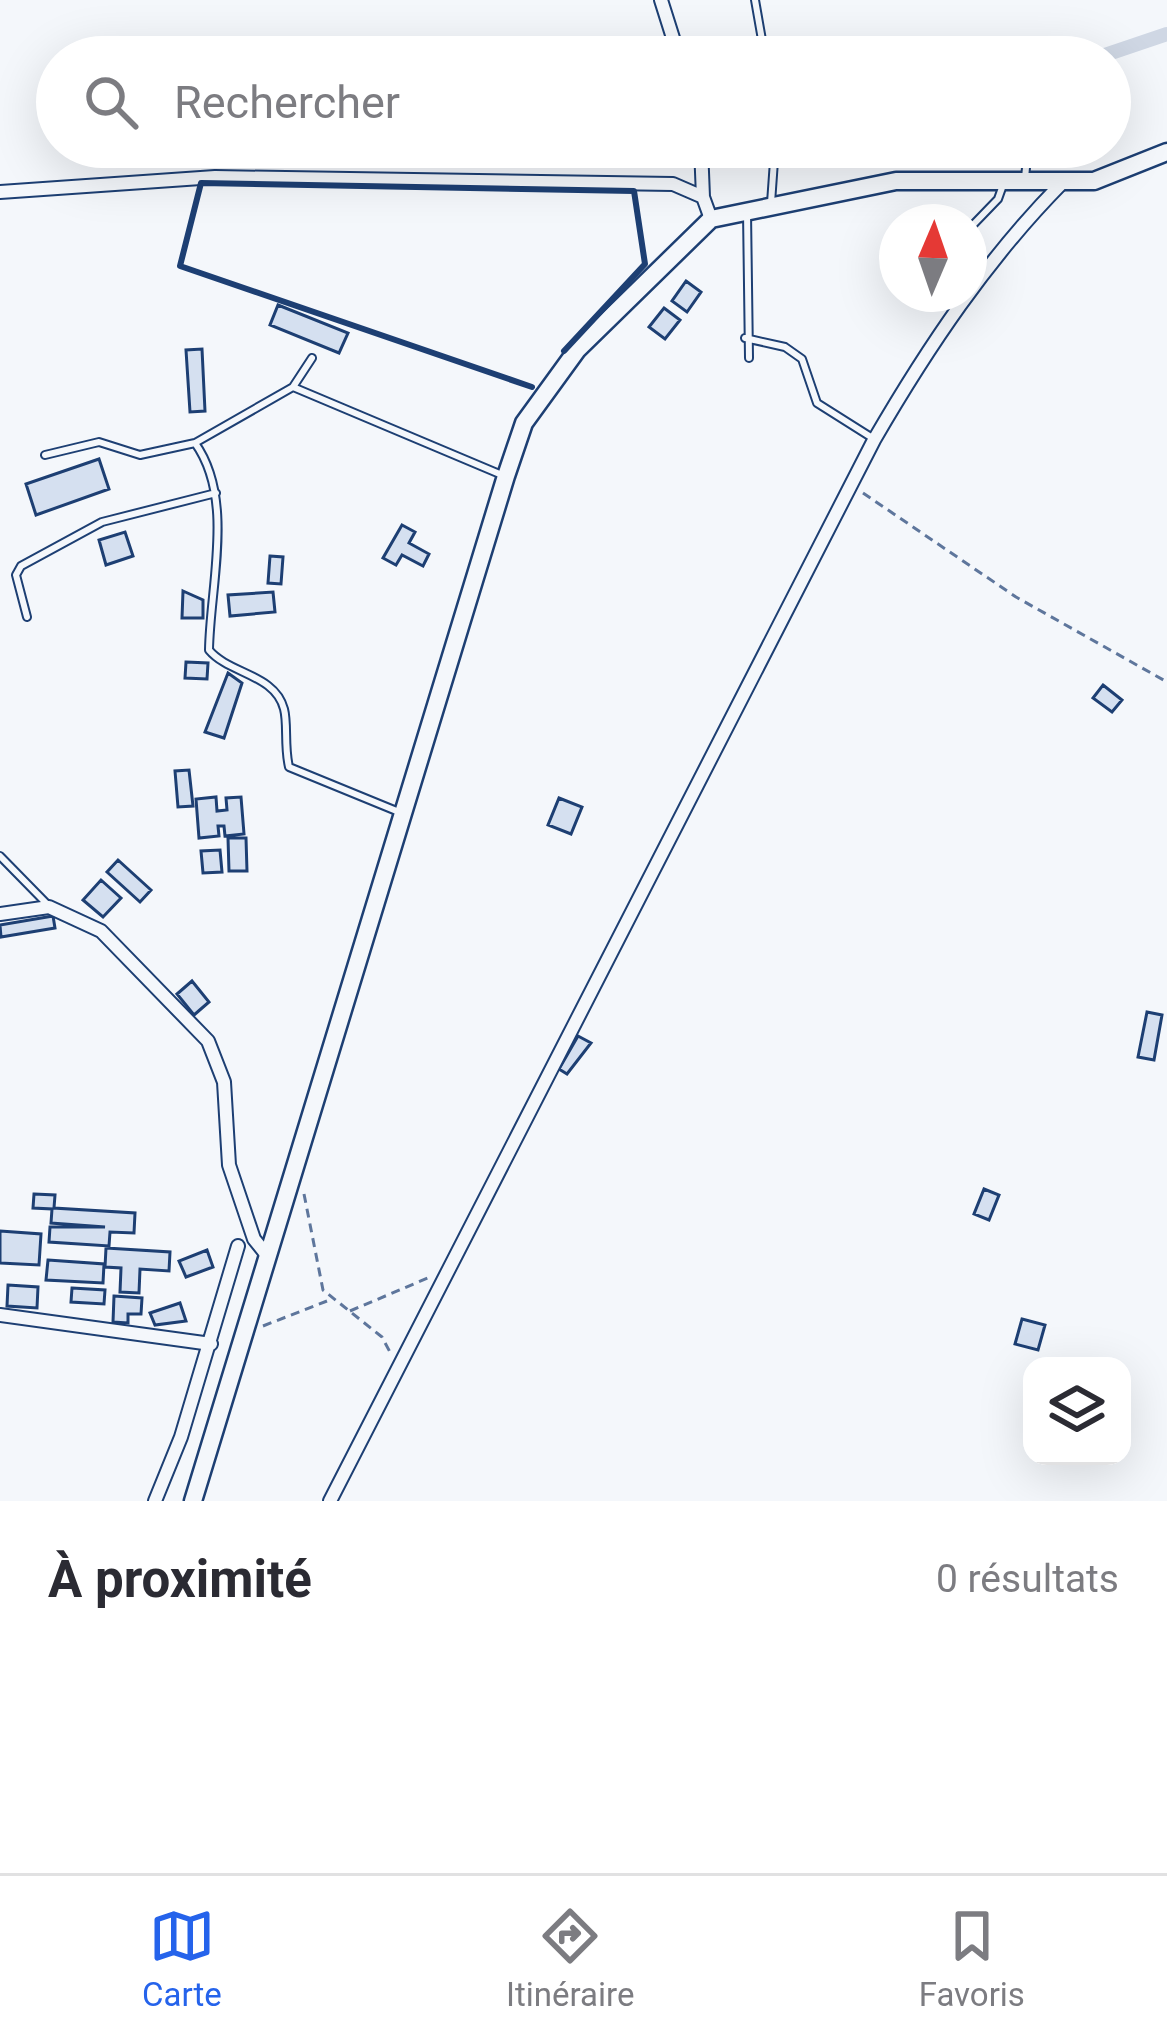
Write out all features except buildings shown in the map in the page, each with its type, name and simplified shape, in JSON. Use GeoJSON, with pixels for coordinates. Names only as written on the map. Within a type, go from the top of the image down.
{"type":"FeatureCollection","features":[{"type":"Feature","properties":{"kind":"street"},"geometry":{"type":"LineString","coordinates":[[661,0],[672,36]]}},
{"type":"Feature","properties":{"kind":"street"},"geometry":{"type":"LineString","coordinates":[[1131,167],[1167,152]]}},
{"type":"Feature","properties":{"kind":"street"},"geometry":{"type":"LineString","coordinates":[[703,168],[710,219]]}},
{"type":"Feature","properties":{"kind":"street"},"geometry":{"type":"LineString","coordinates":[[193,1501],[524,423],[577,350],[710,219],[896,181],[1094,182],[1128,168]]}},
{"type":"Feature","properties":{"kind":"street"},"geometry":{"type":"LineString","coordinates":[[0,192],[215,177],[704,185]]}},
{"type":"Feature","properties":{"kind":"street"},"geometry":{"type":"LineString","coordinates":[[330,1501],[874,440],[923,356],[1023,222],[1062,183]]}},
{"type":"Feature","properties":{"kind":"street"},"geometry":{"type":"LineString","coordinates":[[0,914],[49,907],[100,931],[208,1041],[224,1082],[229,1165],[254,1239],[266,1254]]}},
{"type":"Feature","properties":{"kind":"street"},"geometry":{"type":"LineString","coordinates":[[155,1501],[211,1344],[238,1246]]}},
{"type":"Feature","properties":{"kind":"street"},"geometry":{"type":"LineString","coordinates":[[0,1316],[211,1344]]}},
{"type":"Feature","properties":{"kind":"lane"},"geometry":{"type":"LineString","coordinates":[[754,0],[761,36]]}},
{"type":"Feature","properties":{"kind":"lane"},"geometry":{"type":"LineString","coordinates":[[771,203],[774,168]]}},
{"type":"Feature","properties":{"kind":"lane"},"geometry":{"type":"LineString","coordinates":[[1025,182],[1026,168]]}},
{"type":"Feature","properties":{"kind":"lane"},"geometry":{"type":"LineString","coordinates":[[987,210],[1004,182]]}},
{"type":"Feature","properties":{"kind":"lane"},"geometry":{"type":"LineString","coordinates":[[747,209],[749,358]]}},
{"type":"Feature","properties":{"kind":"lane"},"geometry":{"type":"LineString","coordinates":[[746,338],[785,347],[802,358],[818,403],[874,440]]}},
{"type":"Feature","properties":{"kind":"lane"},"geometry":{"type":"LineString","coordinates":[[45,454],[99,442],[140,455],[195,443],[293,387],[312,358]]}},
{"type":"Feature","properties":{"kind":"lane"},"geometry":{"type":"LineString","coordinates":[[293,387],[506,476]]}},
{"type":"Feature","properties":{"kind":"lane"},"geometry":{"type":"LineString","coordinates":[[195,443],[208,462],[215,493],[209,650],[221,664],[274,690],[286,711],[282,740],[290,767],[402,814]]}},
{"type":"Feature","properties":{"kind":"lane"},"geometry":{"type":"LineString","coordinates":[[27,617],[16,575],[21,566],[102,522],[215,493]]}},
{"type":"Feature","properties":{"kind":"lane"},"geometry":{"type":"LineString","coordinates":[[0,856],[49,907]]}},
{"type":"Feature","properties":{"kind":"path"},"geometry":{"type":"LineString","coordinates":[[851,484],[1016,597],[1167,682]]}},
{"type":"Feature","properties":{"kind":"path"},"geometry":{"type":"LineString","coordinates":[[288,1182],[303,1191],[317,1277],[330,1300],[382,1337],[398,1366]]}},
{"type":"Feature","properties":{"kind":"path"},"geometry":{"type":"LineString","coordinates":[[348,1312],[445,1271]]}},
{"type":"Feature","properties":{"kind":"path"},"geometry":{"type":"LineString","coordinates":[[245,1334],[330,1300]]}},
{"type":"Feature","properties":{"kind":"waterway"},"geometry":{"type":"LineString","coordinates":[[1131,46],[1167,34]]}},
{"type":"Feature","properties":{"kind":"wall"},"geometry":{"type":"LineString","coordinates":[[532,387],[180,266],[201,183],[634,191],[645,264],[564,351]]}}]}
